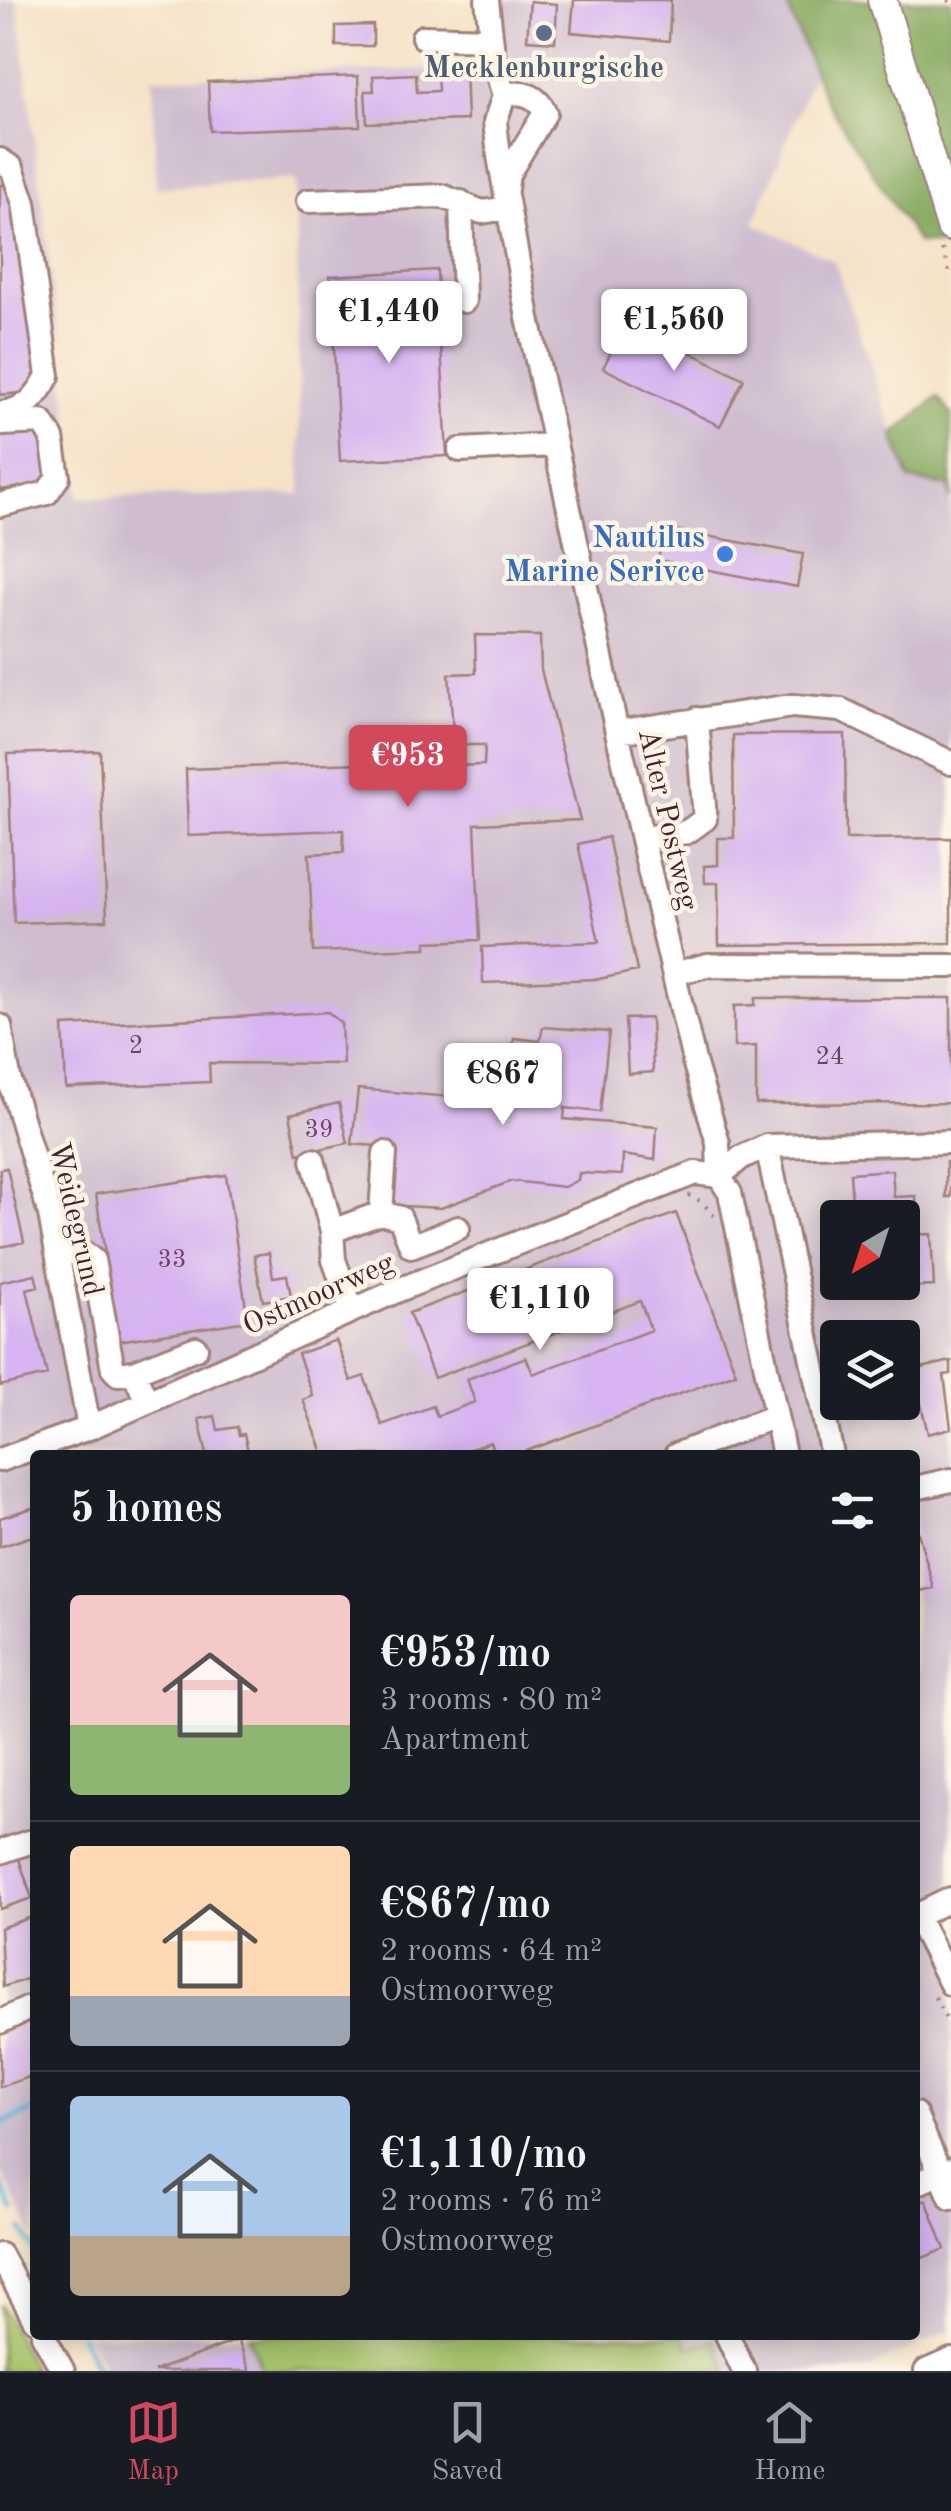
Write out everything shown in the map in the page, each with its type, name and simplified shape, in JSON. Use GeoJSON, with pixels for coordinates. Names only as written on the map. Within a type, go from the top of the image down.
{"type":"FeatureCollection","features":[{"type":"Feature","properties":{"kind":"main road"},"geometry":{"type":"LineString","coordinates":[[882,0],[951,227]]}},
{"type":"Feature","properties":{"kind":"street","name":"Alter Postweg"},"geometry":{"type":"LineString","coordinates":[[486,0],[504,96],[495,122],[506,201],[554,444],[617,732],[718,1143],[720,1176],[730,1193],[783,1450]]}},
{"type":"Feature","properties":{"kind":"street"},"geometry":{"type":"LineString","coordinates":[[423,37],[491,39]]}},
{"type":"Feature","properties":{"kind":"street"},"geometry":{"type":"LineString","coordinates":[[308,200],[442,196],[482,212],[506,201],[508,174],[545,113],[535,98],[523,93],[504,96]]}},
{"type":"Feature","properties":{"kind":"street"},"geometry":{"type":"LineString","coordinates":[[0,160],[12,168],[24,203],[48,376],[36,398],[17,411],[0,412]]}},
{"type":"Feature","properties":{"kind":"street"},"geometry":{"type":"LineString","coordinates":[[461,202],[464,302]]}},
{"type":"Feature","properties":{"kind":"street"},"geometry":{"type":"LineString","coordinates":[[0,425],[42,422],[52,438],[58,477],[47,493],[0,504]]}},
{"type":"Feature","properties":{"kind":"street"},"geometry":{"type":"LineString","coordinates":[[460,450],[554,444]]}},
{"type":"Feature","properties":{"kind":"street"},"geometry":{"type":"LineString","coordinates":[[617,732],[792,706],[841,710],[951,763]]}},
{"type":"Feature","properties":{"kind":"street"},"geometry":{"type":"LineString","coordinates":[[644,838],[687,832],[704,819],[697,720]]}},
{"type":"Feature","properties":{"kind":"street"},"geometry":{"type":"LineString","coordinates":[[674,974],[706,965],[951,966]]}},
{"type":"Feature","properties":{"kind":"street","name":"Weidegrund"},"geometry":{"type":"LineString","coordinates":[[0,1026],[8,1078],[50,1214],[89,1428]]}},
{"type":"Feature","properties":{"kind":"street"},"geometry":{"type":"LineString","coordinates":[[720,1176],[742,1157],[767,1146],[951,1142]]}},
{"type":"Feature","properties":{"kind":"street"},"geometry":{"type":"LineString","coordinates":[[767,1146],[831,1450]]}},
{"type":"Feature","properties":{"kind":"street"},"geometry":{"type":"LineString","coordinates":[[380,1213],[385,1153]]}},
{"type":"Feature","properties":{"kind":"street"},"geometry":{"type":"LineString","coordinates":[[313,1160],[332,1230],[334,1260],[352,1310]]}},
{"type":"Feature","properties":{"kind":"street","name":"Ostmoorweg"},"geometry":{"type":"LineString","coordinates":[[0,1460],[89,1428],[424,1280],[695,1173],[720,1176]]}},
{"type":"Feature","properties":{"kind":"street"},"geometry":{"type":"LineString","coordinates":[[332,1230],[380,1213],[400,1218],[424,1280]]}},
{"type":"Feature","properties":{"kind":"street"},"geometry":{"type":"LineString","coordinates":[[411,1246],[458,1228]]}},
{"type":"Feature","properties":{"kind":"street"},"geometry":{"type":"LineString","coordinates":[[58,1256],[81,1251],[90,1256],[113,1369],[118,1374],[134,1372],[196,1348]]}},
{"type":"Feature","properties":{"kind":"street"},"geometry":{"type":"LineString","coordinates":[[134,1372],[147,1402]]}},
{"type":"Feature","properties":{"kind":"street"},"geometry":{"type":"LineString","coordinates":[[694,1450],[776,1416]]}},
{"type":"Feature","properties":{"kind":"street"},"geometry":{"type":"LineString","coordinates":[[920,1487],[951,1480]]}},
{"type":"Feature","properties":{"kind":"street"},"geometry":{"type":"LineString","coordinates":[[0,1852],[29,1842]]}},
{"type":"Feature","properties":{"kind":"street"},"geometry":{"type":"LineString","coordinates":[[920,1913],[951,1899]]}},
{"type":"Feature","properties":{"kind":"street"},"geometry":{"type":"LineString","coordinates":[[924,1950],[951,1984]]}},
{"type":"Feature","properties":{"kind":"street"},"geometry":{"type":"LineString","coordinates":[[0,2022],[30,2008]]}},
{"type":"Feature","properties":{"kind":"street"},"geometry":{"type":"LineString","coordinates":[[920,2123],[946,2171],[951,2198]]}},
{"type":"Feature","properties":{"kind":"street"},"geometry":{"type":"LineString","coordinates":[[920,2182],[946,2171]]}},
{"type":"Feature","properties":{"kind":"street"},"geometry":{"type":"LineString","coordinates":[[0,2255],[30,2311]]}},
{"type":"Feature","properties":{"kind":"street"},"geometry":{"type":"LineString","coordinates":[[46,2340],[63,2371]]}},
{"type":"Feature","properties":{"kind":"street"},"geometry":{"type":"LineString","coordinates":[[729,2340],[744,2371]]}},
{"type":"Feature","properties":{"kind":"street"},"geometry":{"type":"LineString","coordinates":[[926,2371],[951,2360]]}},
{"type":"Feature","properties":{"kind":"path"},"geometry":{"type":"LineString","coordinates":[[948,0],[951,6]]}},
{"type":"Feature","properties":{"kind":"path"},"geometry":{"type":"LineString","coordinates":[[681,1192],[702,1202],[724,1228]]}},
{"type":"Feature","properties":{"kind":"shaded area"},"geometry":{"type":"Polygon","coordinates":[[[0,0],[17,0],[79,498],[301,494],[296,179],[156,188],[152,78],[503,67],[496,0],[785,0],[814,72],[754,223],[834,261],[910,479],[950,486],[951,499],[951,2330],[862,2371],[728,2371],[714,2340],[920,2340],[920,1450],[30,1450],[30,2228],[0,2171],[0,0]]]}},
{"type":"Feature","properties":{"kind":"shaded area"},"geometry":{"type":"Polygon","coordinates":[[[90,2340],[251,2340],[263,2371],[106,2371],[90,2340]]]}},
{"type":"Feature","properties":{"kind":"shaded area"},"geometry":{"type":"Polygon","coordinates":[[[684,2340],[714,2340],[687,2348],[684,2340]]]}},
{"type":"Feature","properties":{"kind":"green space"},"geometry":{"type":"Polygon","coordinates":[[[785,0],[951,0],[951,246],[918,243],[825,99],[785,0]]]}},
{"type":"Feature","properties":{"kind":"green space"},"geometry":{"type":"Polygon","coordinates":[[[938,397],[951,414],[951,499],[949,486],[910,480],[893,435],[938,397]]]}},
{"type":"Feature","properties":{"kind":"green space"},"geometry":{"type":"Polygon","coordinates":[[[0,2304],[34,2371],[0,2371],[0,2304]]]}},
{"type":"Feature","properties":{"kind":"green space"},"geometry":{"type":"Polygon","coordinates":[[[251,2340],[684,2340],[688,2348],[714,2340],[728,2371],[263,2371],[251,2340]]]}},
{"type":"Feature","properties":{"kind":"building"},"geometry":{"type":"Polygon","coordinates":[[[574,0],[671,0],[669,41],[571,32],[574,0]]]}},
{"type":"Feature","properties":{"kind":"building"},"geometry":{"type":"Polygon","coordinates":[[[530,1],[557,4],[555,42],[527,40],[530,1]]]}},
{"type":"Feature","properties":{"kind":"building"},"geometry":{"type":"Polygon","coordinates":[[[373,25],[373,46],[336,46],[336,26],[373,25]]]}},
{"type":"Feature","properties":{"kind":"building"},"geometry":{"type":"Polygon","coordinates":[[[465,66],[467,120],[367,123],[365,91],[374,91],[373,76],[416,74],[417,92],[438,91],[437,67],[465,66]]]}},
{"type":"Feature","properties":{"kind":"building"},"geometry":{"type":"Polygon","coordinates":[[[358,76],[360,126],[210,131],[208,82],[358,76]]]}},
{"type":"Feature","properties":{"kind":"building"},"geometry":{"type":"Polygon","coordinates":[[[9,184],[21,272],[28,272],[40,366],[29,392],[0,395],[0,185],[9,184]]]}},
{"type":"Feature","properties":{"kind":"building"},"geometry":{"type":"Polygon","coordinates":[[[437,270],[447,456],[340,461],[330,276],[437,270]]]}},
{"type":"Feature","properties":{"kind":"building"},"geometry":{"type":"Polygon","coordinates":[[[627,321],[744,379],[720,426],[603,368],[627,321]]]}},
{"type":"Feature","properties":{"kind":"building"},"geometry":{"type":"Polygon","coordinates":[[[30,426],[45,439],[51,469],[38,485],[0,490],[0,431],[30,426]]]}},
{"type":"Feature","properties":{"kind":"building"},"geometry":{"type":"Polygon","coordinates":[[[664,528],[803,554],[797,587],[658,560],[664,528]]]}},
{"type":"Feature","properties":{"kind":"building"},"geometry":{"type":"Polygon","coordinates":[[[475,635],[540,636],[541,670],[580,820],[475,824],[480,940],[426,942],[426,948],[313,952],[309,854],[344,852],[343,830],[188,836],[186,769],[390,762],[390,756],[447,754],[448,766],[484,765],[485,745],[454,745],[449,674],[476,673],[475,635]]]}},
{"type":"Feature","properties":{"kind":"building"},"geometry":{"type":"Polygon","coordinates":[[[845,734],[846,839],[951,838],[951,943],[719,945],[718,883],[705,883],[704,866],[718,865],[718,838],[734,838],[733,735],[845,734]]]}},
{"type":"Feature","properties":{"kind":"building"},"geometry":{"type":"Polygon","coordinates":[[[100,751],[107,920],[14,923],[8,754],[100,751]]]}},
{"type":"Feature","properties":{"kind":"building"},"geometry":{"type":"Polygon","coordinates":[[[608,837],[637,971],[599,979],[483,983],[482,947],[599,942],[578,844],[608,837]]]}},
{"type":"Feature","properties":{"kind":"building"},"geometry":{"type":"Polygon","coordinates":[[[755,998],[951,998],[951,1103],[756,1104],[756,1046],[734,1047],[734,1006],[755,1005],[755,998]]]}},
{"type":"Feature","properties":{"kind":"building"},"geometry":{"type":"Polygon","coordinates":[[[328,1012],[341,1023],[343,1064],[209,1063],[210,1082],[66,1088],[63,1026],[328,1012]]]}},
{"type":"Feature","properties":{"kind":"building"},"geometry":{"type":"Polygon","coordinates":[[[651,1018],[653,1072],[628,1074],[625,1019],[651,1018]]]}},
{"type":"Feature","properties":{"kind":"building"},"geometry":{"type":"Polygon","coordinates":[[[543,1027],[609,1032],[600,1112],[565,1108],[564,1119],[657,1127],[655,1160],[623,1155],[622,1175],[579,1173],[578,1180],[564,1187],[512,1181],[441,1208],[386,1205],[389,1147],[352,1144],[358,1089],[508,1102],[514,1038],[540,1041],[543,1027]]]}},
{"type":"Feature","properties":{"kind":"building"},"geometry":{"type":"Polygon","coordinates":[[[339,1103],[348,1143],[298,1154],[290,1114],[339,1103]]]}},
{"type":"Feature","properties":{"kind":"building"},"geometry":{"type":"Polygon","coordinates":[[[946,1162],[951,1162],[951,1197],[946,1197],[946,1162]]]}},
{"type":"Feature","properties":{"kind":"building"},"geometry":{"type":"Polygon","coordinates":[[[7,1168],[24,1242],[0,1247],[0,1169],[7,1168]]]}},
{"type":"Feature","properties":{"kind":"building"},"geometry":{"type":"Polygon","coordinates":[[[892,1170],[894,1197],[916,1196],[916,1200],[852,1200],[850,1173],[892,1170]]]}},
{"type":"Feature","properties":{"kind":"building"},"geometry":{"type":"Polygon","coordinates":[[[226,1175],[248,1321],[118,1341],[96,1194],[226,1175]]]}},
{"type":"Feature","properties":{"kind":"building"},"geometry":{"type":"Polygon","coordinates":[[[676,1213],[736,1373],[529,1450],[493,1450],[490,1442],[468,1450],[322,1450],[303,1400],[313,1396],[298,1354],[336,1340],[351,1381],[364,1376],[382,1425],[433,1406],[437,1416],[475,1402],[467,1379],[526,1357],[533,1374],[651,1330],[640,1301],[434,1378],[409,1313],[676,1213]]]}},
{"type":"Feature","properties":{"kind":"building"},"geometry":{"type":"Polygon","coordinates":[[[920,1234],[931,1234],[934,1286],[920,1287],[920,1234]]]}},
{"type":"Feature","properties":{"kind":"building"},"geometry":{"type":"Polygon","coordinates":[[[269,1253],[273,1277],[287,1275],[291,1296],[263,1301],[254,1255],[269,1253]]]}},
{"type":"Feature","properties":{"kind":"building"},"geometry":{"type":"Polygon","coordinates":[[[35,1274],[38,1286],[27,1289],[47,1375],[0,1386],[0,1282],[35,1274]]]}},
{"type":"Feature","properties":{"kind":"building"},"geometry":{"type":"Polygon","coordinates":[[[951,1361],[951,1374],[944,1375],[951,1428],[928,1434],[920,1400],[920,1368],[951,1361]]]}},
{"type":"Feature","properties":{"kind":"building"},"geometry":{"type":"Polygon","coordinates":[[[215,1416],[218,1430],[237,1427],[239,1435],[244,1434],[248,1450],[206,1450],[199,1419],[215,1416]]]}},
{"type":"Feature","properties":{"kind":"building"},"geometry":{"type":"Polygon","coordinates":[[[30,1509],[30,1537],[0,1547],[0,1518],[30,1509]]]}},
{"type":"Feature","properties":{"kind":"building"},"geometry":{"type":"Polygon","coordinates":[[[920,1539],[934,1588],[920,1591],[920,1539]]]}},
{"type":"Feature","properties":{"kind":"building"},"geometry":{"type":"Polygon","coordinates":[[[18,1856],[30,1899],[0,1909],[0,1863],[18,1856]]]}},
{"type":"Feature","properties":{"kind":"building"},"geometry":{"type":"Polygon","coordinates":[[[30,1918],[30,1978],[3,1987],[0,1928],[30,1918]]]}},
{"type":"Feature","properties":{"kind":"building"},"geometry":{"type":"Polygon","coordinates":[[[30,2022],[30,2077],[0,2087],[0,2032],[30,2022]]]}},
{"type":"Feature","properties":{"kind":"building"},"geometry":{"type":"Polygon","coordinates":[[[926,2200],[945,2249],[920,2259],[920,2202],[926,2200]]]}},
{"type":"Feature","properties":{"kind":"building"},"geometry":{"type":"Polygon","coordinates":[[[238,2340],[250,2371],[154,2371],[238,2340]]]}},
{"type":"Feature","properties":{"kind":"waterway"},"geometry":{"type":"LineString","coordinates":[[0,2124],[30,2112]]}},
{"type":"Feature","properties":{"kind":"waterway"},"geometry":{"type":"LineString","coordinates":[[0,2183],[14,2211]]}},
{"type":"Feature","properties":{"kind":"waterway"},"geometry":{"type":"LineString","coordinates":[[23,2230],[30,2243]]}},
{"type":"Feature","properties":{"kind":"waterway"},"geometry":{"type":"LineString","coordinates":[[83,2340],[99,2371]]}},
{"type":"Feature","properties":{"kind":"place","name":"Mecklenburgische"},"geometry":{"type":"Point","coordinates":[544,33]}},
{"type":"Feature","properties":{"kind":"place","name":"Nautilus Marine Serivce"},"geometry":{"type":"Point","coordinates":[725,554]}}]}
